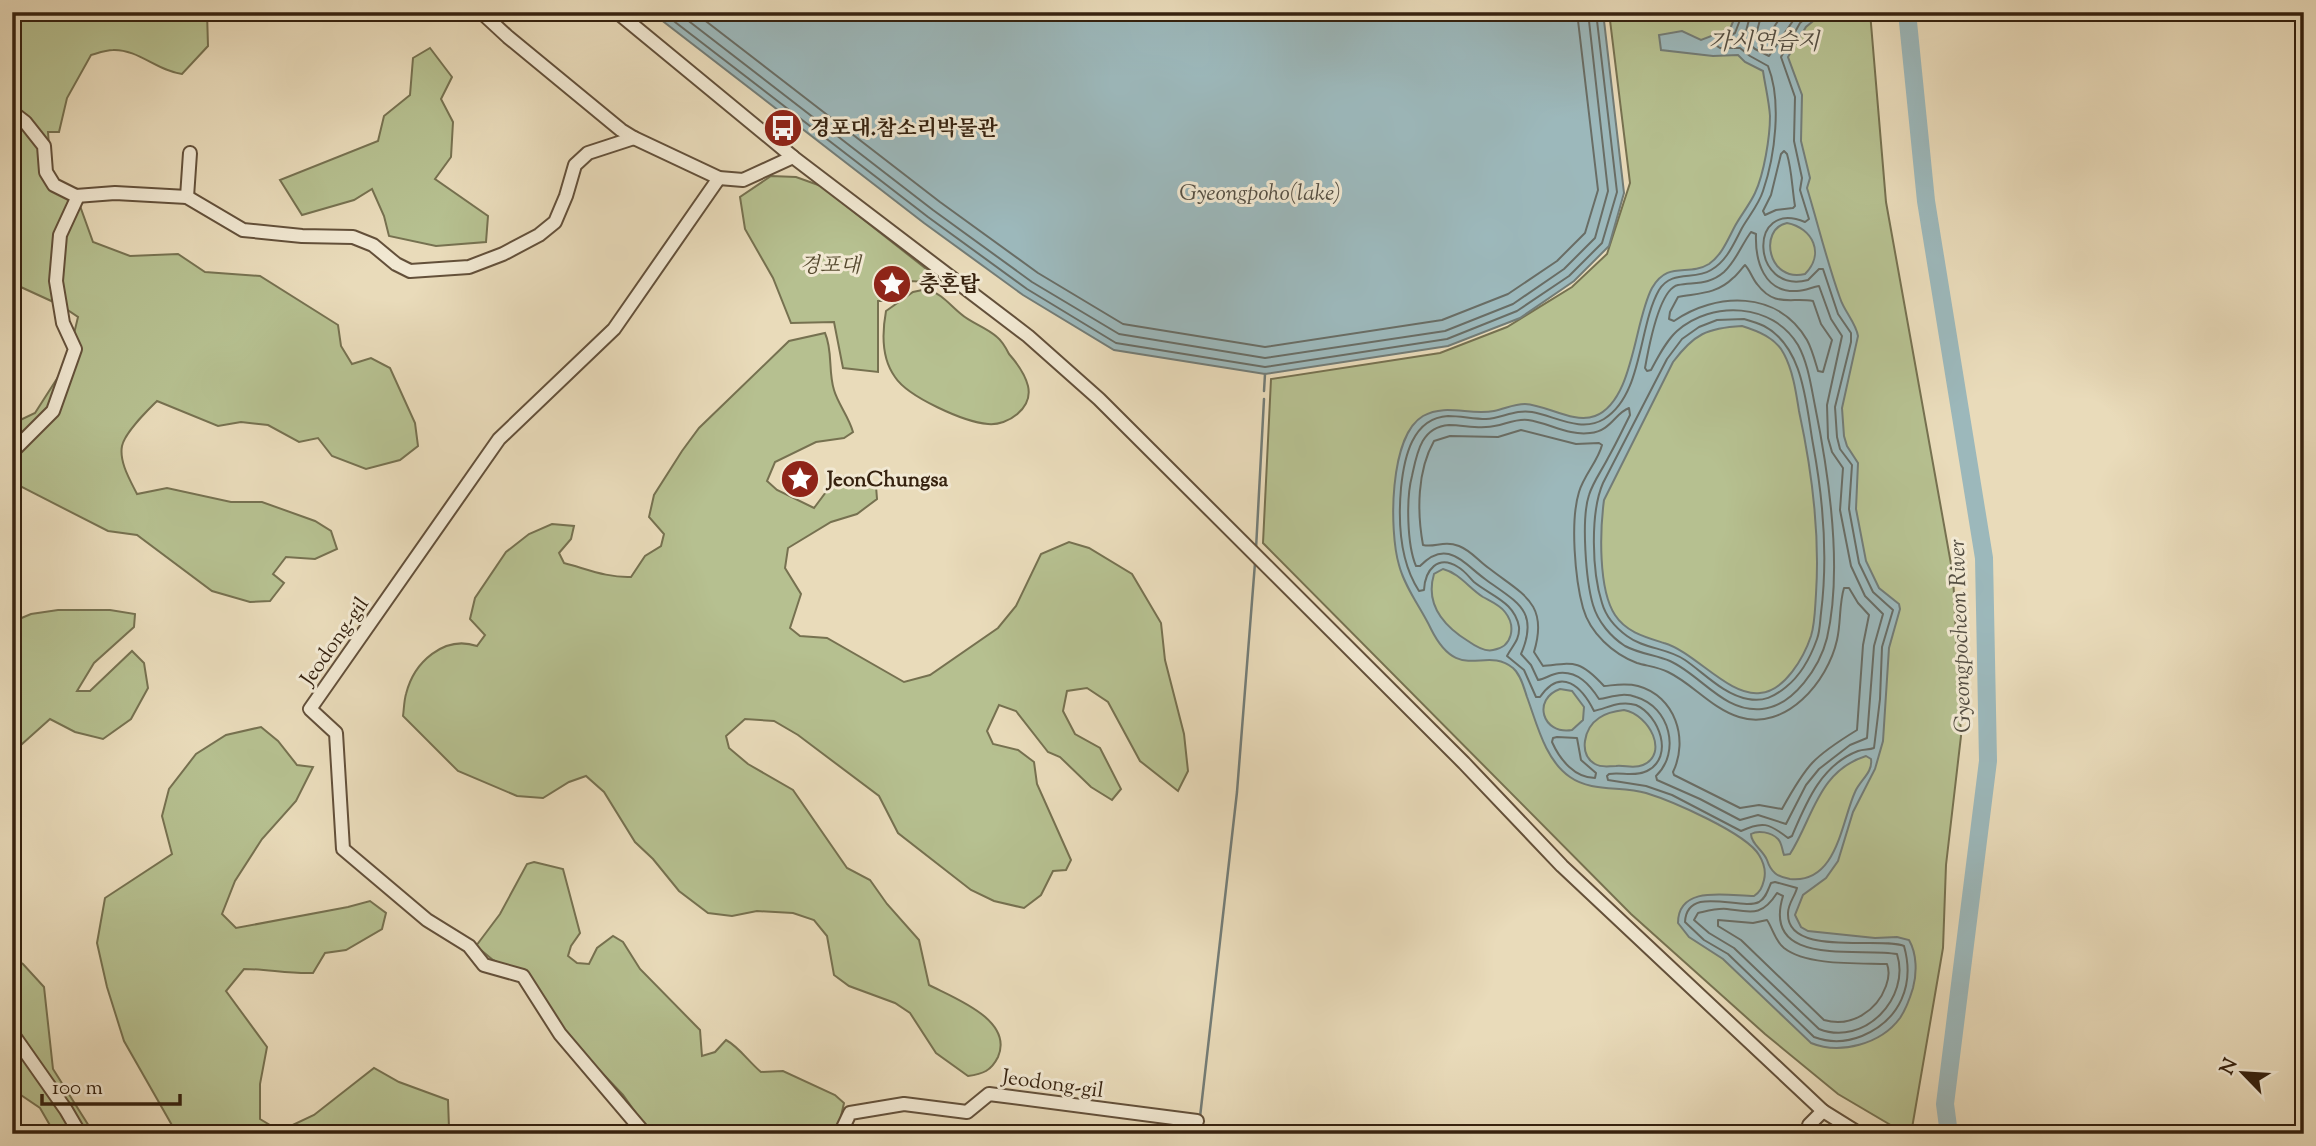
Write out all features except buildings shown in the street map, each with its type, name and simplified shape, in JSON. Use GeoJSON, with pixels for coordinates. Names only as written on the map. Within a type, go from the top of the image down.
{"type":"FeatureCollection","features":[{"type":"Feature","properties":{"kind":"street"},"geometry":{"type":"LineString","coordinates":[[481,12],[508,37],[634,138],[719,178],[743,180],[793,157]]}},
{"type":"Feature","properties":{"kind":"street"},"geometry":{"type":"LineString","coordinates":[[617,12],[793,157],[1028,336],[1100,400],[1464,763],[1562,866],[1823,1111],[1860,1134]]}},
{"type":"Feature","properties":{"kind":"street"},"geometry":{"type":"LineString","coordinates":[[12,112],[25,122],[44,146],[46,172],[54,185],[78,196],[115,193],[187,197],[243,230],[302,236],[353,237],[373,245],[396,264],[410,271],[468,267],[503,254],[539,235],[555,222],[575,165],[588,153],[634,138]]}},
{"type":"Feature","properties":{"kind":"street"},"geometry":{"type":"LineString","coordinates":[[187,197],[190,153]]}},
{"type":"Feature","properties":{"kind":"street","name":"Jeodong-gil"},"geometry":{"type":"LineString","coordinates":[[645,1134],[560,1034],[523,976],[484,965],[469,946],[427,920],[343,849],[336,733],[310,709],[499,439],[614,329],[719,178]]}},
{"type":"Feature","properties":{"kind":"street"},"geometry":{"type":"LineString","coordinates":[[12,452],[53,411],[75,349],[63,323],[56,281],[60,235],[78,196]]}},
{"type":"Feature","properties":{"kind":"street"},"geometry":{"type":"LineString","coordinates":[[12,1032],[80,1134]]}},
{"type":"Feature","properties":{"kind":"street","name":"Jeodong-gil"},"geometry":{"type":"LineString","coordinates":[[840,1134],[849,1113],[904,1104],[967,1112],[989,1094],[1197,1121]]}},
{"type":"Feature","properties":{"kind":"street"},"geometry":{"type":"LineString","coordinates":[[1808,1134],[1809,1125],[1823,1111]]}},
{"type":"Feature","properties":{"kind":"green space"},"geometry":{"type":"Polygon","coordinates":[[[12,12],[207,12],[208,46],[182,74],[122,51],[108,50],[91,55],[67,98],[59,132],[48,132],[52,190],[80,206],[93,242],[130,256],[178,254],[205,272],[260,276],[338,325],[341,346],[352,364],[371,358],[390,368],[415,423],[418,446],[400,460],[366,469],[332,456],[318,438],[299,442],[268,425],[241,422],[218,426],[157,401],[132,428],[124,440],[121,452],[137,494],[167,488],[231,502],[262,502],[315,521],[331,531],[337,549],[315,559],[286,557],[273,574],[284,583],[270,601],[250,602],[212,591],[137,535],[108,531],[12,482],[12,424],[35,413],[67,363],[78,317],[60,305],[12,283],[12,12]]]}},
{"type":"Feature","properties":{"kind":"green space"},"geometry":{"type":"Polygon","coordinates":[[[1609,12],[1870,12],[1886,202],[1953,575],[1961,736],[1946,865],[1943,948],[1911,1134],[1906,1134],[1838,1094],[1765,1034],[1631,914],[1263,543],[1271,379],[1440,353],[1507,327],[1572,287],[1607,254],[1630,183],[1609,12]]]}},
{"type":"Feature","properties":{"kind":"green space"},"geometry":{"type":"Polygon","coordinates":[[[430,48],[452,77],[441,99],[453,122],[451,157],[435,179],[488,216],[486,242],[436,246],[389,236],[384,216],[372,189],[354,200],[302,215],[280,180],[378,141],[384,116],[410,95],[413,58],[430,48]]]}},
{"type":"Feature","properties":{"kind":"green space","name":"경포대"},"geometry":{"type":"Polygon","coordinates":[[[771,176],[796,177],[821,186],[944,283],[910,281],[897,301],[878,301],[878,372],[843,368],[834,322],[791,323],[773,278],[745,229],[740,197],[771,176]]]}},
{"type":"Feature","properties":{"kind":"green space"},"geometry":{"type":"Polygon","coordinates":[[[927,289],[941,296],[965,317],[997,337],[1020,369],[1027,382],[1029,394],[1023,408],[1011,419],[988,424],[965,419],[924,400],[902,385],[890,370],[884,345],[886,311],[913,292],[927,289]]]}},
{"type":"Feature","properties":{"kind":"green space"},"geometry":{"type":"Polygon","coordinates":[[[825,333],[834,390],[853,432],[844,438],[816,442],[775,462],[767,481],[777,490],[814,508],[832,484],[844,476],[876,486],[877,499],[857,514],[831,522],[788,548],[785,568],[801,594],[790,628],[800,636],[827,638],[904,682],[930,675],[998,628],[1016,606],[1041,554],[1069,542],[1089,548],[1132,574],[1161,623],[1165,660],[1184,734],[1188,771],[1178,791],[1140,761],[1108,702],[1087,688],[1067,691],[1063,711],[1075,734],[1100,748],[1121,789],[1112,800],[1091,787],[1060,757],[1048,752],[1016,711],[999,705],[987,731],[993,744],[1018,750],[1034,762],[1037,784],[1071,860],[1066,870],[1053,871],[1041,895],[1024,908],[994,901],[971,890],[898,833],[879,796],[798,735],[774,721],[745,719],[726,736],[729,748],[748,764],[793,790],[847,868],[870,880],[919,940],[929,985],[966,1004],[990,1021],[1001,1044],[998,1057],[989,1069],[968,1076],[936,1053],[910,1013],[895,1003],[849,986],[834,975],[827,936],[814,920],[793,913],[757,911],[732,916],[708,913],[679,891],[635,842],[604,792],[586,776],[569,782],[543,798],[517,796],[458,771],[403,716],[410,682],[423,662],[442,648],[453,644],[477,646],[485,635],[470,619],[475,598],[506,552],[529,534],[552,524],[574,526],[571,539],[559,553],[564,563],[606,575],[631,577],[645,556],[661,546],[664,534],[649,517],[654,495],[699,428],[789,341],[825,333]]]}},
{"type":"Feature","properties":{"kind":"green space"},"geometry":{"type":"Polygon","coordinates":[[[58,610],[110,610],[135,614],[134,627],[94,663],[77,691],[90,691],[132,651],[144,663],[148,688],[131,719],[103,739],[75,732],[50,719],[12,753],[12,622],[31,614],[58,610]]]}},
{"type":"Feature","properties":{"kind":"green space"},"geometry":{"type":"Polygon","coordinates":[[[261,727],[278,741],[297,765],[313,767],[296,801],[262,839],[235,881],[222,914],[236,928],[370,901],[386,913],[382,929],[346,950],[325,953],[313,973],[244,969],[226,991],[267,1047],[260,1084],[260,1119],[280,1131],[314,1115],[374,1068],[399,1082],[448,1100],[449,1128],[446,1134],[177,1134],[124,1041],[97,943],[105,898],[172,854],[162,816],[169,789],[196,754],[226,735],[261,727]]]}},
{"type":"Feature","properties":{"kind":"green space"},"geometry":{"type":"Polygon","coordinates":[[[534,862],[563,869],[580,933],[568,956],[577,963],[589,964],[597,948],[613,936],[623,942],[640,969],[700,1030],[702,1056],[715,1052],[726,1040],[761,1072],[783,1071],[835,1095],[844,1103],[837,1134],[651,1134],[623,1095],[566,1035],[552,1010],[506,966],[493,960],[476,946],[500,914],[527,864],[534,862]]]}},
{"type":"Feature","properties":{"kind":"green space"},"geometry":{"type":"Polygon","coordinates":[[[12,957],[23,964],[44,987],[53,1069],[94,1134],[55,1134],[40,1108],[12,1089],[12,957]]]}},
{"type":"Feature","properties":{"kind":"water","name":"Gyeongpoho(lake)"},"geometry":{"type":"Polygon","coordinates":[[[651,12],[1603,12],[1624,193],[1609,246],[1574,281],[1520,318],[1448,346],[1265,374],[1114,350],[1023,295],[924,223],[651,12]]]}},
{"type":"Feature","properties":{"kind":"water","name":"가시연습지"},"geometry":{"type":"Polygon","coordinates":[[[1737,12],[1824,12],[1806,27],[1788,57],[1802,95],[1801,141],[1810,178],[1807,188],[1835,284],[1858,336],[1842,408],[1844,436],[1858,463],[1856,509],[1866,561],[1879,588],[1899,604],[1900,609],[1889,648],[1883,741],[1875,769],[1853,812],[1838,861],[1826,878],[1803,895],[1795,915],[1801,927],[1808,931],[1875,938],[1897,937],[1909,940],[1912,945],[1914,982],[1900,1018],[1882,1035],[1847,1047],[1834,1048],[1811,1043],[1723,959],[1689,937],[1678,923],[1680,911],[1686,902],[1695,897],[1719,894],[1754,896],[1758,893],[1765,871],[1761,858],[1751,846],[1740,837],[1690,810],[1658,797],[1636,791],[1587,785],[1561,770],[1538,730],[1518,674],[1503,662],[1462,660],[1441,646],[1405,582],[1396,550],[1393,508],[1398,463],[1412,427],[1423,416],[1440,410],[1485,412],[1525,404],[1578,418],[1595,416],[1608,408],[1618,394],[1631,359],[1646,302],[1658,279],[1672,272],[1701,268],[1714,260],[1721,251],[1753,197],[1764,166],[1770,116],[1763,71],[1745,62],[1738,55],[1713,56],[1661,50],[1659,35],[1682,31],[1701,40],[1730,29],[1737,12]],[[1787,223],[1778,227],[1770,244],[1775,263],[1782,271],[1792,275],[1805,274],[1811,266],[1815,250],[1809,236],[1804,230],[1787,223]],[[1742,326],[1719,329],[1695,339],[1673,362],[1604,500],[1601,543],[1603,575],[1609,604],[1619,621],[1630,630],[1676,648],[1736,688],[1760,693],[1769,691],[1785,680],[1804,653],[1811,636],[1817,571],[1814,502],[1795,389],[1790,367],[1781,348],[1766,336],[1742,326]],[[1443,569],[1434,574],[1434,604],[1444,621],[1459,635],[1487,650],[1505,645],[1511,635],[1511,623],[1498,605],[1443,569]],[[1560,689],[1551,694],[1544,708],[1548,722],[1562,730],[1572,730],[1583,720],[1584,707],[1572,691],[1560,689]],[[1624,710],[1608,714],[1594,722],[1587,734],[1585,748],[1590,760],[1600,766],[1633,767],[1651,760],[1655,744],[1653,735],[1642,719],[1624,710]],[[1866,756],[1837,773],[1819,797],[1790,854],[1784,855],[1779,841],[1772,835],[1761,832],[1751,834],[1770,868],[1778,875],[1790,879],[1806,878],[1818,872],[1828,862],[1855,792],[1870,768],[1871,759],[1866,756]]]}},
{"type":"Feature","properties":{"kind":"waterway","name":"Gyeongpocheon River"},"geometry":{"type":"LineString","coordinates":[[1907,12],[1926,201],[1984,558],[1988,761],[1945,1104],[1949,1134]]}},
{"type":"Feature","properties":{"kind":"waterway"},"geometry":{"type":"LineString","coordinates":[[1264,391],[1265,374]]}},
{"type":"Feature","properties":{"kind":"waterway"},"geometry":{"type":"LineString","coordinates":[[1256,549],[1264,399]]}},
{"type":"Feature","properties":{"kind":"waterway"},"geometry":{"type":"LineString","coordinates":[[1200,1117],[1237,792],[1255,563]]}},
{"type":"Feature","properties":{"kind":"waterway"},"geometry":{"type":"LineString","coordinates":[[1198,1134],[1199,1123]]}},
{"type":"Feature","properties":{"kind":"waterway"},"geometry":{"type":"LineString","coordinates":[[2302,1134],[2304,1123]]}},
{"type":"Feature","properties":{"kind":"place","name":"경포대.참소리박물관"},"geometry":{"type":"Point","coordinates":[783,128]}},
{"type":"Feature","properties":{"kind":"place","name":"충혼탑"},"geometry":{"type":"Point","coordinates":[892,284]}},
{"type":"Feature","properties":{"kind":"place","name":"JeonChungsa"},"geometry":{"type":"Point","coordinates":[800,479]}}]}
